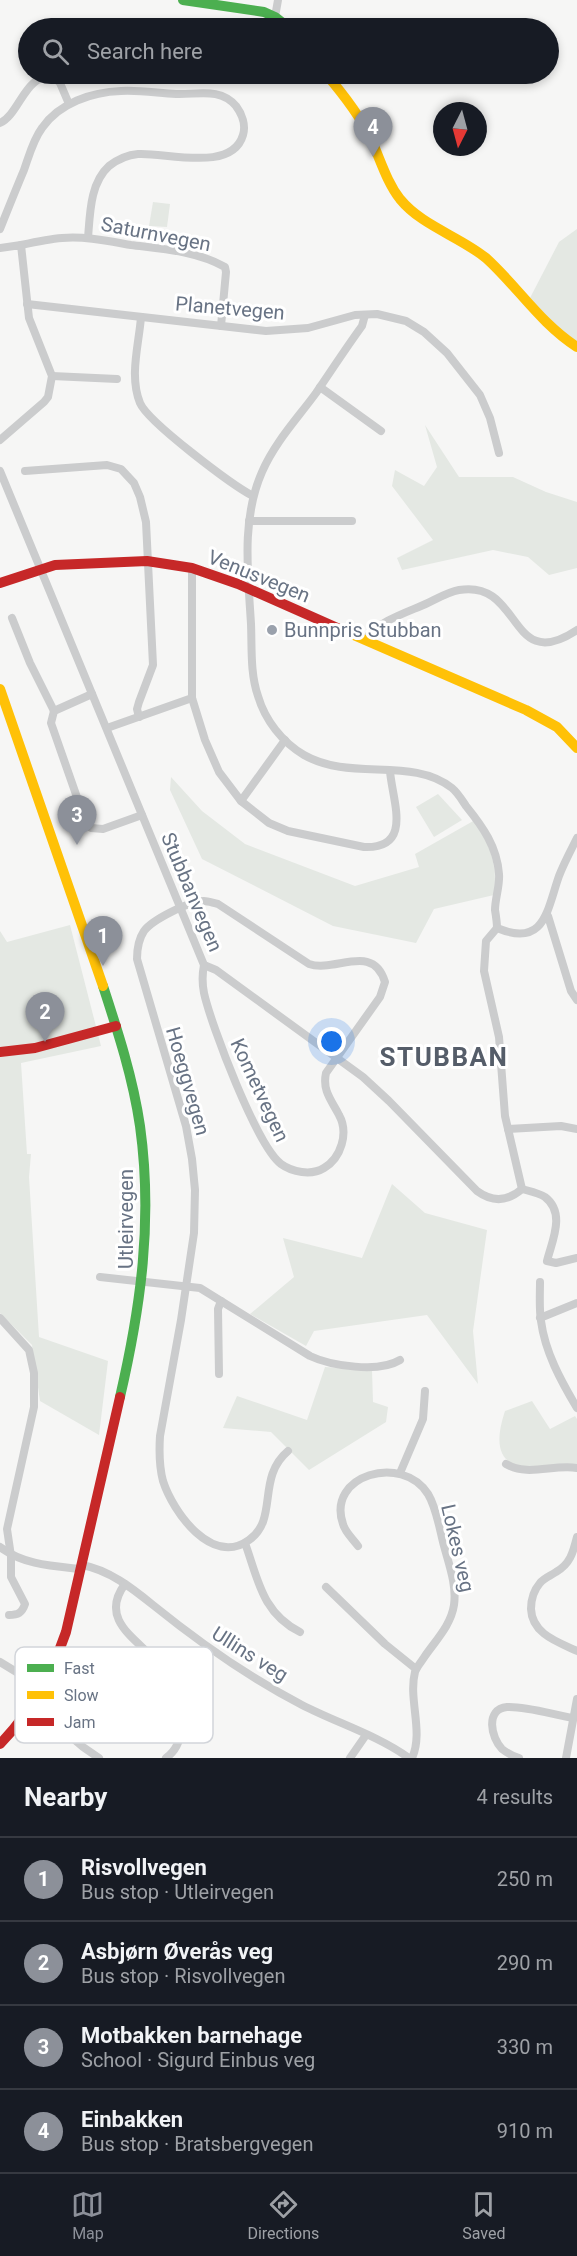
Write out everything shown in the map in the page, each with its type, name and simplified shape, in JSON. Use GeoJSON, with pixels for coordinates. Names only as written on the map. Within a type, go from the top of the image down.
{"type":"FeatureCollection","features":[{"type":"Feature","properties":{"kind":"main road"},"geometry":{"type":"LineString","coordinates":[[183,0],[264,12],[275,17]]}},
{"type":"Feature","properties":{"kind":"main road"},"geometry":{"type":"LineString","coordinates":[[334,84],[362,120],[401,200],[419,216],[486,258],[510,281],[548,326],[577,347]]}},
{"type":"Feature","properties":{"kind":"main road","name":"Venusvegen"},"geometry":{"type":"LineString","coordinates":[[0,583],[62,564],[147,561],[192,568],[366,638],[526,710],[557,727],[577,748]]}},
{"type":"Feature","properties":{"kind":"main road","name":"Utleirvegen"},"geometry":{"type":"LineString","coordinates":[[0,689],[116,1026],[132,1085],[142,1144],[147,1217],[143,1283],[133,1342],[61,1647]]}},
{"type":"Feature","properties":{"kind":"main road"},"geometry":{"type":"LineString","coordinates":[[0,1052],[34,1048],[116,1026]]}},
{"type":"Feature","properties":{"kind":"main road","name":"Utleirvegen"},"geometry":{"type":"LineString","coordinates":[[0,1744],[15,1727]]}},
{"type":"Feature","properties":{"kind":"street"},"geometry":{"type":"LineString","coordinates":[[275,17],[278,0]]}},
{"type":"Feature","properties":{"kind":"street"},"geometry":{"type":"LineString","coordinates":[[0,123],[8,117],[29,87],[34,84]]}},
{"type":"Feature","properties":{"kind":"street"},"geometry":{"type":"LineString","coordinates":[[60,84],[69,104]]}},
{"type":"Feature","properties":{"kind":"street"},"geometry":{"type":"LineString","coordinates":[[0,229],[37,137],[51,117],[69,104],[99,94],[120,91],[210,93],[231,101],[239,111],[243,122],[243,134],[239,143],[230,151],[222,155],[200,158],[128,155],[104,171],[96,184],[88,238]]}},
{"type":"Feature","properties":{"kind":"street","name":"Saturnvegen"},"geometry":{"type":"LineString","coordinates":[[21,245],[55,238],[88,238],[201,256],[225,267],[221,326]]}},
{"type":"Feature","properties":{"kind":"street"},"geometry":{"type":"LineString","coordinates":[[0,248],[21,245],[26,274],[29,318],[52,376],[48,397],[32,414],[0,440]]}},
{"type":"Feature","properties":{"kind":"street","name":"Planetvegen"},"geometry":{"type":"LineString","coordinates":[[27,304],[282,331],[308,328],[342,318],[365,315],[390,316],[406,321],[424,332],[447,353],[480,395],[490,418],[499,453]]}},
{"type":"Feature","properties":{"kind":"street"},"geometry":{"type":"LineString","coordinates":[[365,315],[362,326],[278,444],[263,470],[253,496],[249,521],[247,570],[252,661],[257,693],[266,714],[285,740],[304,755],[328,765],[354,770],[407,771],[432,777],[452,789],[478,821],[496,854],[499,876],[495,909],[497,928],[486,941],[484,971],[499,1037],[508,1129],[522,1189],[544,1196],[556,1213],[556,1223],[547,1261],[556,1263],[577,1258]]}},
{"type":"Feature","properties":{"kind":"street"},"geometry":{"type":"LineString","coordinates":[[141,316],[136,373],[141,404],[153,418],[210,466],[239,489],[253,496]]}},
{"type":"Feature","properties":{"kind":"street"},"geometry":{"type":"LineString","coordinates":[[52,376],[117,379]]}},
{"type":"Feature","properties":{"kind":"street"},"geometry":{"type":"LineString","coordinates":[[320,387],[381,431]]}},
{"type":"Feature","properties":{"kind":"street"},"geometry":{"type":"LineString","coordinates":[[24,471],[107,465],[121,469],[134,483],[144,509],[153,665],[137,709],[139,717]]}},
{"type":"Feature","properties":{"kind":"street","name":"Stubbanvegen"},"geometry":{"type":"LineString","coordinates":[[0,471],[107,728],[141,816],[182,907],[204,966],[216,970],[337,1058],[389,1101],[477,1191],[487,1198],[501,1199],[522,1189]]}},
{"type":"Feature","properties":{"kind":"street"},"geometry":{"type":"LineString","coordinates":[[249,521],[352,521]]}},
{"type":"Feature","properties":{"kind":"street"},"geometry":{"type":"LineString","coordinates":[[192,568],[192,698],[210,754],[219,772],[241,801],[263,819],[279,828],[364,847],[377,846],[391,838],[396,826],[390,771]]}},
{"type":"Feature","properties":{"kind":"street"},"geometry":{"type":"LineString","coordinates":[[366,638],[372,631],[404,613],[458,590],[470,589],[483,591],[498,600],[525,634],[534,641],[552,644],[577,630]]}},
{"type":"Feature","properties":{"kind":"street"},"geometry":{"type":"LineString","coordinates":[[12,618],[30,663],[54,711],[51,723],[86,824],[96,830],[103,829],[141,816]]}},
{"type":"Feature","properties":{"kind":"street"},"geometry":{"type":"LineString","coordinates":[[54,711],[92,694]]}},
{"type":"Feature","properties":{"kind":"street"},"geometry":{"type":"LineString","coordinates":[[107,728],[192,698]]}},
{"type":"Feature","properties":{"kind":"street"},"geometry":{"type":"LineString","coordinates":[[241,801],[285,740]]}},
{"type":"Feature","properties":{"kind":"street"},"geometry":{"type":"LineString","coordinates":[[497,928],[510,933],[526,934],[538,927],[548,916],[560,876],[577,838]]}},
{"type":"Feature","properties":{"kind":"street"},"geometry":{"type":"LineString","coordinates":[[182,907],[204,901],[218,904],[309,964],[330,966],[357,960],[370,963],[379,970],[385,982],[383,992],[337,1058]]}},
{"type":"Feature","properties":{"kind":"street","name":"Hoeggvegen"},"geometry":{"type":"LineString","coordinates":[[182,907],[147,927],[138,943],[137,959],[181,1108],[191,1153],[195,1190],[194,1233],[159,1452],[161,1471],[173,1504],[195,1532],[221,1546],[245,1543]]}},
{"type":"Feature","properties":{"kind":"street"},"geometry":{"type":"LineString","coordinates":[[548,916],[571,991],[577,1000]]}},
{"type":"Feature","properties":{"kind":"street","name":"Kometvegen"},"geometry":{"type":"LineString","coordinates":[[204,966],[202,975],[204,991],[223,1051],[264,1143],[280,1163],[291,1170],[312,1172],[323,1169],[338,1154],[342,1144],[343,1130],[340,1117],[329,1100],[324,1081],[326,1073],[337,1058]]}},
{"type":"Feature","properties":{"kind":"street"},"geometry":{"type":"LineString","coordinates":[[508,1129],[561,1126],[577,1129]]}},
{"type":"Feature","properties":{"kind":"street"},"geometry":{"type":"LineString","coordinates":[[100,1277],[200,1288],[310,1356],[326,1363],[381,1366],[400,1360]]}},
{"type":"Feature","properties":{"kind":"street"},"geometry":{"type":"LineString","coordinates":[[540,1282],[540,1318],[546,1343],[554,1364],[577,1408]]}},
{"type":"Feature","properties":{"kind":"street"},"geometry":{"type":"LineString","coordinates":[[219,1374],[218,1309],[221,1301]]}},
{"type":"Feature","properties":{"kind":"street"},"geometry":{"type":"LineString","coordinates":[[540,1318],[577,1303]]}},
{"type":"Feature","properties":{"kind":"street"},"geometry":{"type":"LineString","coordinates":[[0,1318],[29,1350],[34,1373],[34,1407],[7,1529],[11,1577],[25,1604],[22,1612],[9,1615]]}},
{"type":"Feature","properties":{"kind":"street"},"geometry":{"type":"LineString","coordinates":[[358,1546],[342,1522],[341,1506],[346,1492],[356,1482],[371,1474],[385,1471],[400,1473],[423,1419],[425,1391]]}},
{"type":"Feature","properties":{"kind":"street"},"geometry":{"type":"LineString","coordinates":[[288,1451],[275,1467],[270,1479],[264,1522],[255,1535],[245,1543],[269,1607],[283,1622],[300,1632]]}},
{"type":"Feature","properties":{"kind":"street"},"geometry":{"type":"LineString","coordinates":[[506,1464],[525,1470],[577,1468]]}},
{"type":"Feature","properties":{"kind":"street","name":"Lokes veg"},"geometry":{"type":"LineString","coordinates":[[400,1473],[419,1483],[429,1497],[454,1590],[453,1609],[448,1623],[416,1669]]}},
{"type":"Feature","properties":{"kind":"street"},"geometry":{"type":"LineString","coordinates":[[577,1537],[568,1562],[562,1569],[540,1583],[533,1595],[531,1607],[532,1619],[540,1631],[577,1651]]}},
{"type":"Feature","properties":{"kind":"street","name":"Ullins veg"},"geometry":{"type":"LineString","coordinates":[[0,1547],[11,1556],[32,1563],[102,1571],[125,1584],[208,1647]]}},
{"type":"Feature","properties":{"kind":"street"},"geometry":{"type":"LineString","coordinates":[[125,1584],[117,1596],[117,1617],[124,1629],[142,1647]]}},
{"type":"Feature","properties":{"kind":"street"},"geometry":{"type":"LineString","coordinates":[[327,1587],[385,1644],[416,1669],[414,1691],[416,1746],[410,1758]]}},
{"type":"Feature","properties":{"kind":"street","name":"Ullins veg"},"geometry":{"type":"LineString","coordinates":[[213,1650],[255,1678],[315,1711],[410,1758]]}},
{"type":"Feature","properties":{"kind":"street"},"geometry":{"type":"LineString","coordinates":[[0,1662],[15,1671]]}},
{"type":"Feature","properties":{"kind":"street"},"geometry":{"type":"LineString","coordinates":[[566,1758],[577,1699]]}},
{"type":"Feature","properties":{"kind":"street"},"geometry":{"type":"LineString","coordinates":[[519,1758],[502,1749],[493,1734],[493,1720],[499,1710],[504,1707],[515,1708],[573,1718]]}},
{"type":"Feature","properties":{"kind":"street"},"geometry":{"type":"LineString","coordinates":[[350,1758],[366,1735]]}},
{"type":"Feature","properties":{"kind":"street"},"geometry":{"type":"LineString","coordinates":[[78,1743],[99,1758]]}},
{"type":"Feature","properties":{"kind":"street"},"geometry":{"type":"LineString","coordinates":[[166,1758],[174,1751],[178,1743]]}},
{"type":"Feature","properties":{"kind":"shaded area"},"geometry":{"type":"Polygon","coordinates":[[[153,202],[170,204],[167,227],[149,226],[153,202]]]}},
{"type":"Feature","properties":{"kind":"shaded area"},"geometry":{"type":"Polygon","coordinates":[[[577,229],[577,343],[556,327],[530,298],[559,242],[577,229]]]}},
{"type":"Feature","properties":{"kind":"shaded area"},"geometry":{"type":"Polygon","coordinates":[[[425,425],[459,477],[513,477],[546,492],[577,502],[577,568],[549,575],[528,557],[493,550],[402,570],[397,558],[433,540],[392,486],[395,470],[424,486],[437,467],[425,425]]]}},
{"type":"Feature","properties":{"kind":"shaded area"},"geometry":{"type":"Polygon","coordinates":[[[171,777],[202,811],[245,844],[355,886],[419,867],[415,854],[475,820],[492,856],[495,874],[494,895],[434,909],[416,943],[333,926],[202,859],[170,790],[171,777]]]}},
{"type":"Feature","properties":{"kind":"shaded area"},"geometry":{"type":"Polygon","coordinates":[[[438,794],[462,820],[434,837],[416,807],[438,794]]]}},
{"type":"Feature","properties":{"kind":"shaded area"},"geometry":{"type":"Polygon","coordinates":[[[70,925],[101,1046],[21,1063],[27,1154],[31,1154],[29,1177],[39,1337],[108,1361],[99,1435],[40,1401],[32,1345],[0,1313],[0,931],[7,942],[70,925]]]}},
{"type":"Feature","properties":{"kind":"shaded area"},"geometry":{"type":"Polygon","coordinates":[[[392,1184],[425,1213],[487,1230],[473,1331],[478,1384],[427,1315],[314,1331],[306,1346],[250,1314],[294,1277],[283,1238],[362,1258],[392,1184]]]}},
{"type":"Feature","properties":{"kind":"shaded area"},"geometry":{"type":"Polygon","coordinates":[[[325,1367],[372,1370],[373,1402],[388,1407],[386,1422],[309,1470],[271,1432],[223,1428],[237,1396],[307,1420],[325,1367]]]}},
{"type":"Feature","properties":{"kind":"shaded area"},"geometry":{"type":"Polygon","coordinates":[[[532,1401],[550,1429],[575,1416],[577,1419],[577,1468],[528,1468],[515,1465],[506,1459],[500,1448],[500,1433],[505,1411],[532,1401]]]}},
{"type":"Feature","properties":{"kind":"traffic: fast"},"geometry":{"type":"LineString","coordinates":[[183,0],[264,12],[276,18]]}},
{"type":"Feature","properties":{"kind":"traffic: fast"},"geometry":{"type":"LineString","coordinates":[[103,986],[125,1055],[137,1108],[144,1161],[143,1263],[134,1329],[120,1397]]}},
{"type":"Feature","properties":{"kind":"traffic: slow"},"geometry":{"type":"LineString","coordinates":[[334,84],[361,120],[387,177],[400,199],[419,217],[486,258],[540,316],[577,347]]}},
{"type":"Feature","properties":{"kind":"traffic: slow"},"geometry":{"type":"LineString","coordinates":[[342,630],[526,710],[557,727],[577,748]]}},
{"type":"Feature","properties":{"kind":"traffic: slow"},"geometry":{"type":"LineString","coordinates":[[0,689],[103,986]]}},
{"type":"Feature","properties":{"kind":"traffic: jam"},"geometry":{"type":"LineString","coordinates":[[0,583],[55,565],[147,561],[192,568],[238,584],[342,630]]}},
{"type":"Feature","properties":{"kind":"traffic: jam"},"geometry":{"type":"LineString","coordinates":[[0,1052],[35,1048],[116,1026]]}},
{"type":"Feature","properties":{"kind":"traffic: jam"},"geometry":{"type":"LineString","coordinates":[[60,1647],[66,1632],[120,1397]]}},
{"type":"Feature","properties":{"kind":"traffic: jam"},"geometry":{"type":"LineString","coordinates":[[0,1744],[15,1727]]}},
{"type":"Feature","properties":{"kind":"place","name":"Einbakken"},"geometry":{"type":"Point","coordinates":[373,157]}},
{"type":"Feature","properties":{"kind":"place","name":"Bunnpris Stubban"},"geometry":{"type":"Point","coordinates":[272,630]}},
{"type":"Feature","properties":{"kind":"place","name":"Motbakken barnehage"},"geometry":{"type":"Point","coordinates":[77,845]}},
{"type":"Feature","properties":{"kind":"place","name":"Risvollvegen"},"geometry":{"type":"Point","coordinates":[103,966]}},
{"type":"Feature","properties":{"kind":"place","name":"Asbjørn Øverås veg"},"geometry":{"type":"Point","coordinates":[45,1042]}},
{"type":"Feature","properties":{"kind":"district","name":"STUBBAN"},"geometry":{"type":"Point","coordinates":[444,1057]}}]}
